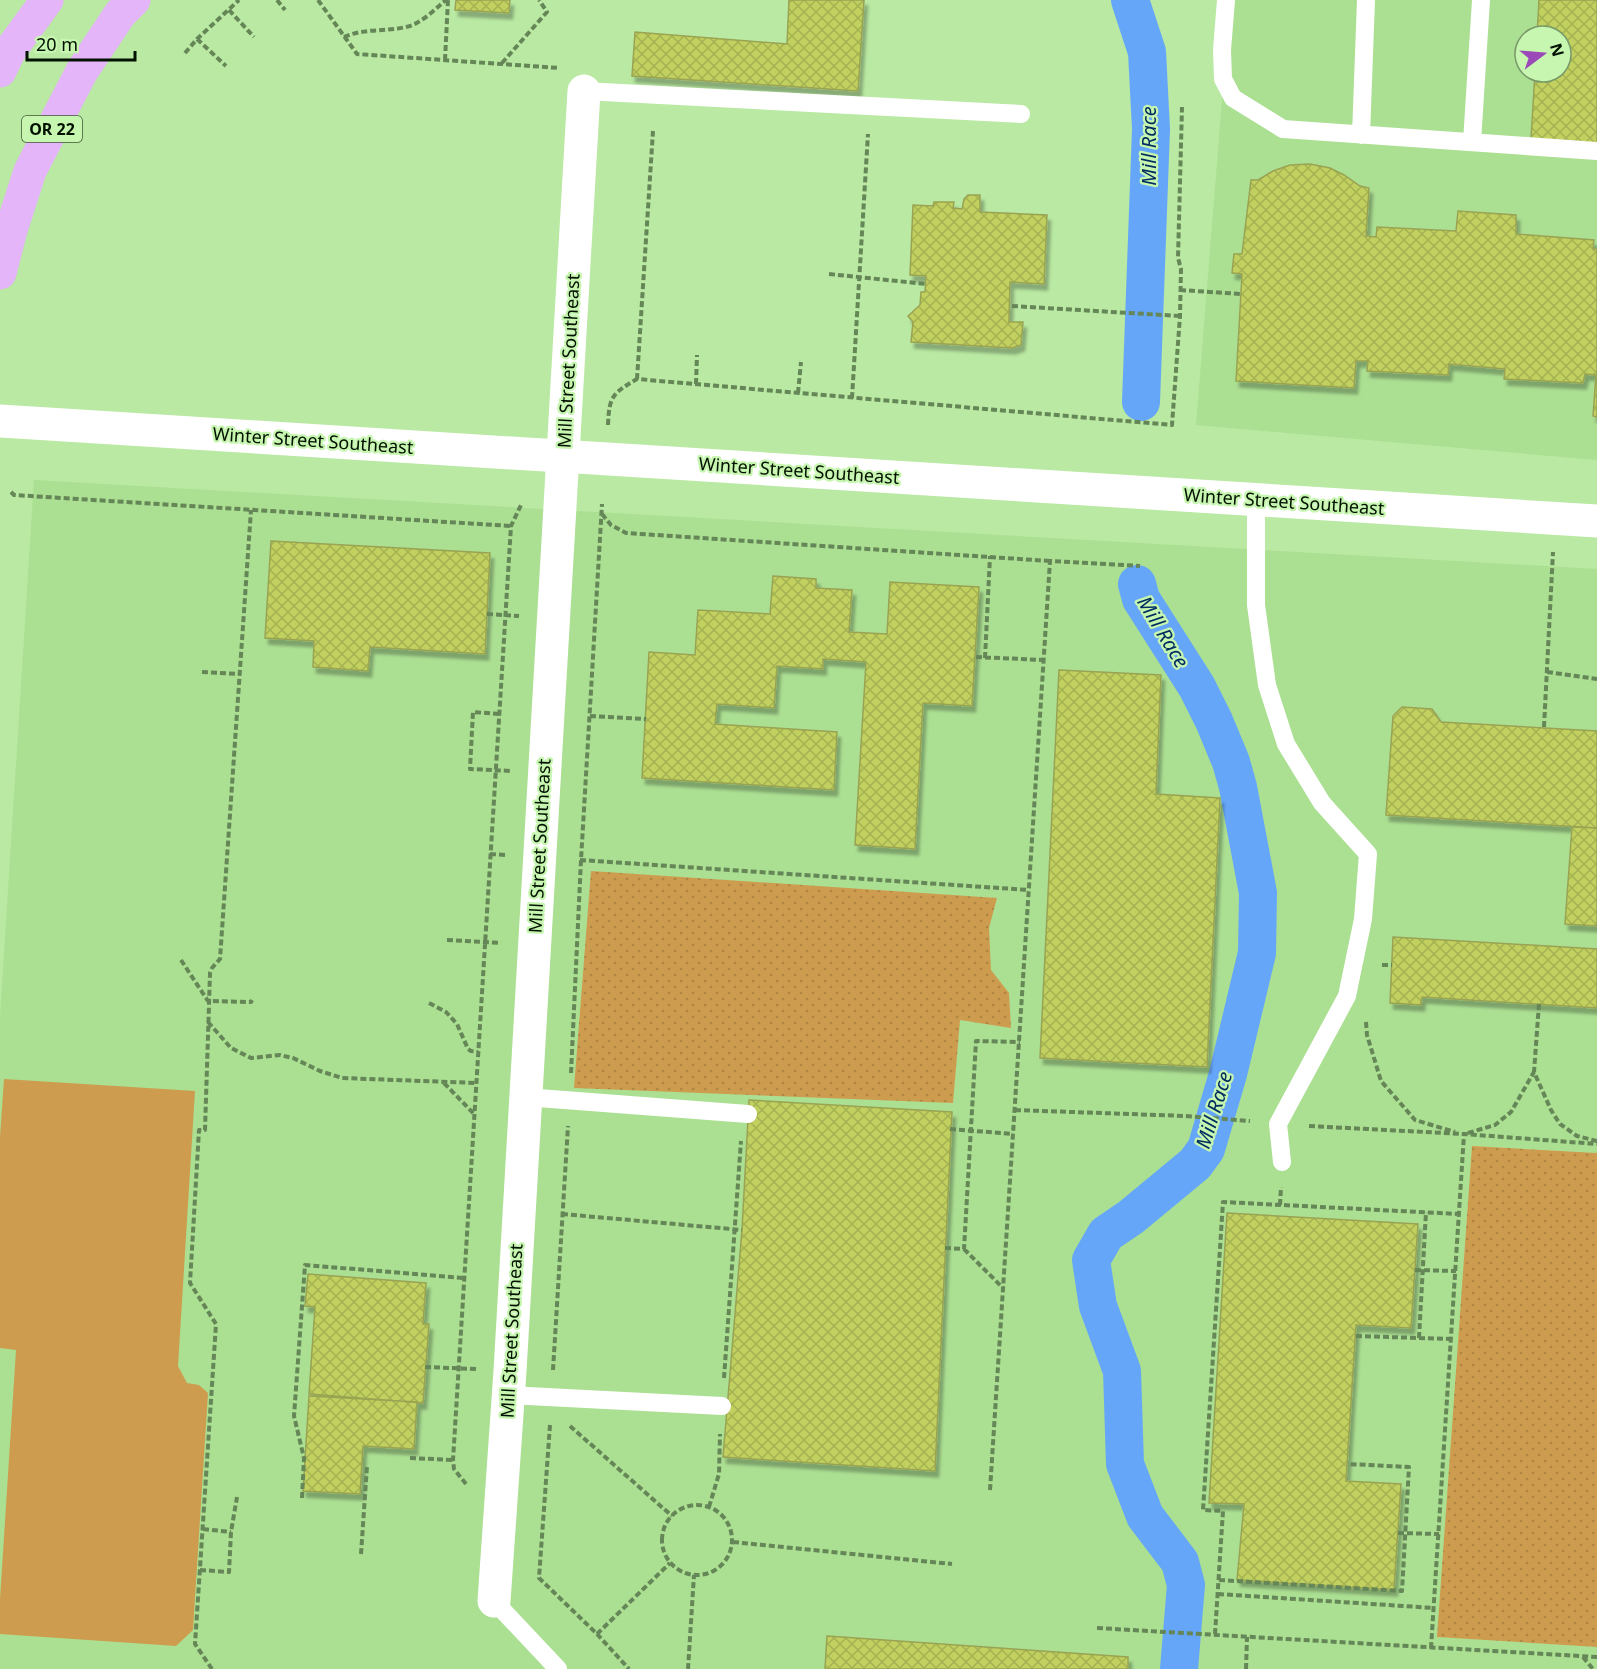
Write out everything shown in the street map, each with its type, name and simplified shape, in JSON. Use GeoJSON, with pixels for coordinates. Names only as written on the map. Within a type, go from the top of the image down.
{"type":"FeatureCollection","features":[{"type":"Feature","properties":{"kind":"highway"},"geometry":{"type":"LineString","coordinates":[[0,71],[9,52],[47,0]]}},
{"type":"Feature","properties":{"kind":"highway","name":"OR 22"},"geometry":{"type":"LineString","coordinates":[[0,273],[30,171],[82,71],[120,14],[134,0]]}},
{"type":"Feature","properties":{"kind":"street","name":"Mill Street Southeast"},"geometry":{"type":"LineString","coordinates":[[495,1602],[584,91]]}},
{"type":"Feature","properties":{"kind":"street","name":"Winter Street Southeast"},"geometry":{"type":"LineString","coordinates":[[0,421],[1597,521]]}},
{"type":"Feature","properties":{"kind":"lane"},"geometry":{"type":"LineString","coordinates":[[1226,0],[1222,50],[1223,80],[1233,98],[1283,129],[1597,151]]}},
{"type":"Feature","properties":{"kind":"lane"},"geometry":{"type":"LineString","coordinates":[[1360,135],[1366,0]]}},
{"type":"Feature","properties":{"kind":"lane"},"geometry":{"type":"LineString","coordinates":[[1472,142],[1481,0]]}},
{"type":"Feature","properties":{"kind":"lane"},"geometry":{"type":"LineString","coordinates":[[584,91],[1021,114]]}},
{"type":"Feature","properties":{"kind":"lane"},"geometry":{"type":"LineString","coordinates":[[1256,500],[1256,605],[1267,685],[1286,744],[1322,803],[1368,854],[1363,919],[1347,996],[1278,1124],[1282,1162]]}},
{"type":"Feature","properties":{"kind":"lane"},"geometry":{"type":"LineString","coordinates":[[525,1097],[745,1114]]}},
{"type":"Feature","properties":{"kind":"lane"},"geometry":{"type":"LineString","coordinates":[[509,1383],[722,1406]]}},
{"type":"Feature","properties":{"kind":"lane"},"geometry":{"type":"LineString","coordinates":[[495,1602],[558,1669]]}},
{"type":"Feature","properties":{"kind":"path"},"geometry":{"type":"LineString","coordinates":[[185,53],[239,0]]}},
{"type":"Feature","properties":{"kind":"path"},"geometry":{"type":"LineString","coordinates":[[277,0],[285,10]]}},
{"type":"Feature","properties":{"kind":"path"},"geometry":{"type":"LineString","coordinates":[[318,0],[357,54],[582,69],[584,91]]}},
{"type":"Feature","properties":{"kind":"path"},"geometry":{"type":"LineString","coordinates":[[344,37],[355,32],[408,27],[423,19],[447,0]]}},
{"type":"Feature","properties":{"kind":"path"},"geometry":{"type":"LineString","coordinates":[[445,60],[447,0]]}},
{"type":"Feature","properties":{"kind":"path"},"geometry":{"type":"LineString","coordinates":[[502,64],[547,12],[539,0]]}},
{"type":"Feature","properties":{"kind":"path"},"geometry":{"type":"LineString","coordinates":[[229,10],[254,37]]}},
{"type":"Feature","properties":{"kind":"path"},"geometry":{"type":"LineString","coordinates":[[197,39],[226,66]]}},
{"type":"Feature","properties":{"kind":"path"},"geometry":{"type":"LineString","coordinates":[[852,398],[870,106]]}},
{"type":"Feature","properties":{"kind":"path"},"geometry":{"type":"LineString","coordinates":[[608,431],[609,404],[620,389],[637,379],[1172,425],[1180,316],[1178,258],[1182,107]]}},
{"type":"Feature","properties":{"kind":"path"},"geometry":{"type":"LineString","coordinates":[[637,379],[653,130]]}},
{"type":"Feature","properties":{"kind":"path"},"geometry":{"type":"LineString","coordinates":[[829,274],[926,284]]}},
{"type":"Feature","properties":{"kind":"path"},"geometry":{"type":"LineString","coordinates":[[1180,290],[1241,294]]}},
{"type":"Feature","properties":{"kind":"path"},"geometry":{"type":"LineString","coordinates":[[1012,306],[1180,316]]}},
{"type":"Feature","properties":{"kind":"path"},"geometry":{"type":"LineString","coordinates":[[696,384],[697,355]]}},
{"type":"Feature","properties":{"kind":"path"},"geometry":{"type":"LineString","coordinates":[[798,393],[801,362]]}},
{"type":"Feature","properties":{"kind":"path"},"geometry":{"type":"LineString","coordinates":[[11,492],[14,495],[511,526]]}},
{"type":"Feature","properties":{"kind":"path"},"geometry":{"type":"LineString","coordinates":[[468,1486],[454,1469],[453,1460],[511,526],[522,503]]}},
{"type":"Feature","properties":{"kind":"path"},"geometry":{"type":"LineString","coordinates":[[603,504],[601,513],[611,525],[626,533],[1140,566]]}},
{"type":"Feature","properties":{"kind":"path"},"geometry":{"type":"LineString","coordinates":[[212,1669],[195,1644],[216,1324],[190,1283],[199,1130],[205,1130],[210,974],[220,959],[251,510]]}},
{"type":"Feature","properties":{"kind":"path"},"geometry":{"type":"LineString","coordinates":[[1544,727],[1555,518]]}},
{"type":"Feature","properties":{"kind":"path"},"geometry":{"type":"LineString","coordinates":[[984,658],[990,556]]}},
{"type":"Feature","properties":{"kind":"path"},"geometry":{"type":"LineString","coordinates":[[990,1490],[1050,561]]}},
{"type":"Feature","properties":{"kind":"path"},"geometry":{"type":"LineString","coordinates":[[976,657],[1044,660]]}},
{"type":"Feature","properties":{"kind":"path"},"geometry":{"type":"LineString","coordinates":[[202,672],[239,674]]}},
{"type":"Feature","properties":{"kind":"path"},"geometry":{"type":"LineString","coordinates":[[1546,672],[1597,679]]}},
{"type":"Feature","properties":{"kind":"path"},"geometry":{"type":"LineString","coordinates":[[500,714],[473,712],[470,769],[544,773]]}},
{"type":"Feature","properties":{"kind":"path"},"geometry":{"type":"LineString","coordinates":[[590,716],[646,719]]}},
{"type":"Feature","properties":{"kind":"path"},"geometry":{"type":"LineString","coordinates":[[574,859],[1029,890]]}},
{"type":"Feature","properties":{"kind":"path"},"geometry":{"type":"LineString","coordinates":[[447,940],[534,945]]}},
{"type":"Feature","properties":{"kind":"path"},"geometry":{"type":"LineString","coordinates":[[181,960],[208,1001]]}},
{"type":"Feature","properties":{"kind":"path"},"geometry":{"type":"LineString","coordinates":[[208,1001],[251,1002],[252,999]]}},
{"type":"Feature","properties":{"kind":"path"},"geometry":{"type":"LineString","coordinates":[[429,1003],[446,1012],[457,1024],[468,1049],[471,1052],[478,1052]]}},
{"type":"Feature","properties":{"kind":"path"},"geometry":{"type":"LineString","coordinates":[[1365,1012],[1367,1035],[1381,1082],[1415,1120],[1464,1134],[1495,1125],[1511,1112],[1534,1072],[1539,1004]]}},
{"type":"Feature","properties":{"kind":"path"},"geometry":{"type":"LineString","coordinates":[[207,1022],[231,1048],[251,1058],[280,1055],[342,1078],[477,1083]]}},
{"type":"Feature","properties":{"kind":"path"},"geometry":{"type":"LineString","coordinates":[[964,1249],[976,1041],[1020,1042]]}},
{"type":"Feature","properties":{"kind":"path"},"geometry":{"type":"LineString","coordinates":[[1534,1072],[1560,1124],[1577,1136],[1597,1143]]}},
{"type":"Feature","properties":{"kind":"path"},"geometry":{"type":"LineString","coordinates":[[443,1082],[474,1115]]}},
{"type":"Feature","properties":{"kind":"path"},"geometry":{"type":"LineString","coordinates":[[1015,1110],[1186,1116],[1278,1124],[1597,1143]]}},
{"type":"Feature","properties":{"kind":"path"},"geometry":{"type":"LineString","coordinates":[[710,1507],[719,1474],[722,1406],[745,1114]]}},
{"type":"Feature","properties":{"kind":"path"},"geometry":{"type":"LineString","coordinates":[[951,1129],[1013,1134]]}},
{"type":"Feature","properties":{"kind":"path"},"geometry":{"type":"LineString","coordinates":[[1431,1648],[1464,1134]]}},
{"type":"Feature","properties":{"kind":"path"},"geometry":{"type":"LineString","coordinates":[[1215,1634],[1223,1512],[1203,1510],[1223,1202],[1459,1214]]}},
{"type":"Feature","properties":{"kind":"path"},"geometry":{"type":"LineString","coordinates":[[1419,1338],[1426,1212]]}},
{"type":"Feature","properties":{"kind":"path"},"geometry":{"type":"LineString","coordinates":[[562,1214],[742,1230]]}},
{"type":"Feature","properties":{"kind":"path"},"geometry":{"type":"LineString","coordinates":[[945,1248],[964,1249],[1003,1288]]}},
{"type":"Feature","properties":{"kind":"path"},"geometry":{"type":"LineString","coordinates":[[302,1498],[304,1458],[294,1416],[304,1265],[465,1278]]}},
{"type":"Feature","properties":{"kind":"path"},"geometry":{"type":"LineString","coordinates":[[1415,1270],[1455,1271]]}},
{"type":"Feature","properties":{"kind":"path"},"geometry":{"type":"LineString","coordinates":[[1356,1336],[1451,1340]]}},
{"type":"Feature","properties":{"kind":"path"},"geometry":{"type":"LineString","coordinates":[[425,1367],[459,1369],[509,1383]]}},
{"type":"Feature","properties":{"kind":"path"},"geometry":{"type":"LineString","coordinates":[[568,1425],[672,1516]]}},
{"type":"Feature","properties":{"kind":"path"},"geometry":{"type":"LineString","coordinates":[[410,1458],[453,1460]]}},
{"type":"Feature","properties":{"kind":"path"},"geometry":{"type":"LineString","coordinates":[[1219,1580],[1402,1591],[1409,1467],[1348,1464]]}},
{"type":"Feature","properties":{"kind":"path"},"geometry":{"type":"LineString","coordinates":[[361,1554],[367,1466]]}},
{"type":"Feature","properties":{"kind":"path"},"geometry":{"type":"LineString","coordinates":[[200,1570],[229,1572],[231,1532],[237,1497]]}},
{"type":"Feature","properties":{"kind":"path"},"geometry":{"type":"LineString","coordinates":[[698,1504],[710,1507],[720,1512],[732,1531],[733,1542],[730,1554],[716,1571],[705,1575],[694,1575],[677,1569],[670,1563],[662,1545],[665,1524],[679,1509],[698,1504]]}},
{"type":"Feature","properties":{"kind":"path"},"geometry":{"type":"LineString","coordinates":[[204,1529],[231,1532]]}},
{"type":"Feature","properties":{"kind":"path"},"geometry":{"type":"LineString","coordinates":[[1398,1533],[1439,1534]]}},
{"type":"Feature","properties":{"kind":"path"},"geometry":{"type":"LineString","coordinates":[[733,1542],[952,1564]]}},
{"type":"Feature","properties":{"kind":"path"},"geometry":{"type":"LineString","coordinates":[[597,1634],[670,1563]]}},
{"type":"Feature","properties":{"kind":"path"},"geometry":{"type":"LineString","coordinates":[[688,1669],[694,1575]]}},
{"type":"Feature","properties":{"kind":"path"},"geometry":{"type":"LineString","coordinates":[[1218,1594],[1434,1608]]}},
{"type":"Feature","properties":{"kind":"path"},"geometry":{"type":"LineString","coordinates":[[1097,1628],[1597,1657]]}},
{"type":"Feature","properties":{"kind":"path"},"geometry":{"type":"LineString","coordinates":[[1246,1669],[1247,1637]]}},
{"type":"Feature","properties":{"kind":"path"},"geometry":{"type":"LineString","coordinates":[[1583,1656],[1593,1669]]}},
{"type":"Feature","properties":{"kind":"shaded area"},"geometry":{"type":"Polygon","coordinates":[[[1230,0],[1597,0],[1597,460],[1196,425],[1230,0]]]}},
{"type":"Feature","properties":{"kind":"shaded area"},"geometry":{"type":"Polygon","coordinates":[[[34,480],[1597,569],[1597,1153],[1472,1146],[1438,1637],[1597,1647],[1597,1669],[0,1669],[0,1017],[34,480]]]}},
{"type":"Feature","properties":{"kind":"shaded area"},"geometry":{"type":"Polygon","coordinates":[[[591,871],[997,898],[989,928],[991,970],[1009,993],[1011,1028],[960,1020],[953,1103],[574,1088],[591,871]]]}},
{"type":"Feature","properties":{"kind":"shaded area"},"geometry":{"type":"Polygon","coordinates":[[[4,1079],[195,1091],[178,1366],[187,1383],[199,1385],[208,1393],[193,1630],[176,1646],[0,1634],[0,1599],[16,1350],[0,1348],[0,1137],[4,1079]]]}},
{"type":"Feature","properties":{"kind":"shaded area"},"geometry":{"type":"Polygon","coordinates":[[[1472,1146],[1597,1153],[1597,1647],[1437,1637],[1472,1146]]]}},
{"type":"Feature","properties":{"kind":"building"},"geometry":{"type":"Polygon","coordinates":[[[456,0],[510,0],[509,13],[455,10],[456,0]]]}},
{"type":"Feature","properties":{"kind":"building"},"geometry":{"type":"Polygon","coordinates":[[[789,0],[864,0],[858,91],[632,76],[635,32],[787,44],[789,0]]]}},
{"type":"Feature","properties":{"kind":"building"},"geometry":{"type":"Polygon","coordinates":[[[1539,0],[1597,0],[1597,143],[1531,139],[1534,84],[1573,84],[1573,24],[1538,24],[1539,0]]]}},
{"type":"Feature","properties":{"kind":"building"},"geometry":{"type":"Polygon","coordinates":[[[1310,164],[1330,168],[1360,186],[1369,188],[1366,236],[1376,237],[1377,227],[1456,231],[1458,211],[1516,215],[1516,234],[1594,240],[1593,249],[1597,249],[1597,417],[1593,416],[1596,375],[1585,374],[1583,383],[1504,379],[1505,369],[1449,364],[1448,375],[1367,371],[1368,361],[1356,361],[1354,388],[1236,381],[1242,274],[1232,273],[1234,254],[1242,254],[1251,180],[1258,180],[1290,165],[1310,164]]]}},
{"type":"Feature","properties":{"kind":"building"},"geometry":{"type":"Polygon","coordinates":[[[968,195],[980,195],[980,212],[1047,215],[1044,284],[1010,282],[1009,322],[1023,322],[1021,345],[1012,348],[911,342],[913,322],[908,316],[920,305],[921,292],[925,292],[926,276],[910,275],[913,205],[933,206],[934,202],[954,202],[953,208],[962,209],[964,199],[968,195]]]}},
{"type":"Feature","properties":{"kind":"building"},"geometry":{"type":"Polygon","coordinates":[[[271,541],[490,553],[485,654],[370,647],[368,671],[313,667],[314,641],[265,638],[271,541]]]}},
{"type":"Feature","properties":{"kind":"building"},"geometry":{"type":"Polygon","coordinates":[[[773,576],[816,579],[816,588],[852,590],[849,632],[887,634],[890,582],[979,587],[972,706],[923,703],[915,849],[855,845],[866,662],[823,659],[823,669],[777,666],[774,708],[717,704],[715,724],[837,732],[834,790],[642,778],[649,652],[695,655],[698,610],[770,614],[773,576]]]}},
{"type":"Feature","properties":{"kind":"building"},"geometry":{"type":"Polygon","coordinates":[[[1059,670],[1161,675],[1156,794],[1220,798],[1207,1067],[1040,1058],[1059,670]]]}},
{"type":"Feature","properties":{"kind":"building"},"geometry":{"type":"Polygon","coordinates":[[[1402,707],[1432,709],[1441,722],[1597,731],[1597,828],[1386,815],[1393,716],[1402,707]]]}},
{"type":"Feature","properties":{"kind":"building"},"geometry":{"type":"Polygon","coordinates":[[[1572,827],[1597,828],[1597,926],[1565,924],[1572,827]]]}},
{"type":"Feature","properties":{"kind":"building"},"geometry":{"type":"Polygon","coordinates":[[[1393,937],[1597,949],[1597,1008],[1422,997],[1421,1005],[1390,1003],[1393,937]]]}},
{"type":"Feature","properties":{"kind":"building"},"geometry":{"type":"Polygon","coordinates":[[[749,1100],[952,1112],[935,1471],[723,1457],[742,1230],[749,1100]]]}},
{"type":"Feature","properties":{"kind":"building"},"geometry":{"type":"Polygon","coordinates":[[[1227,1213],[1418,1224],[1411,1328],[1356,1325],[1346,1481],[1401,1484],[1394,1590],[1237,1580],[1244,1504],[1209,1503],[1227,1213]]]}},
{"type":"Feature","properties":{"kind":"building"},"geometry":{"type":"Polygon","coordinates":[[[308,1274],[426,1283],[423,1324],[429,1324],[423,1403],[309,1394],[315,1307],[305,1306],[308,1274]]]}},
{"type":"Feature","properties":{"kind":"building"},"geometry":{"type":"Polygon","coordinates":[[[309,1396],[417,1402],[414,1449],[363,1446],[360,1494],[303,1491],[309,1396]]]}},
{"type":"Feature","properties":{"kind":"building"},"geometry":{"type":"Polygon","coordinates":[[[827,1636],[1128,1657],[1128,1669],[825,1669],[827,1636]]]}},
{"type":"Feature","properties":{"kind":"waterway","name":"Mill Race"},"geometry":{"type":"LineString","coordinates":[[1130,0],[1147,52],[1151,129],[1141,402]]}},
{"type":"Feature","properties":{"kind":"waterway","name":"Mill Race"},"geometry":{"type":"LineString","coordinates":[[1137,584],[1141,599],[1197,687],[1231,762],[1238,787],[1258,893],[1257,953],[1228,1074],[1206,1149],[1195,1164],[1131,1217],[1106,1234],[1091,1260],[1098,1306],[1122,1371],[1125,1464],[1145,1516],[1180,1562],[1186,1585],[1179,1669]]}}]}
